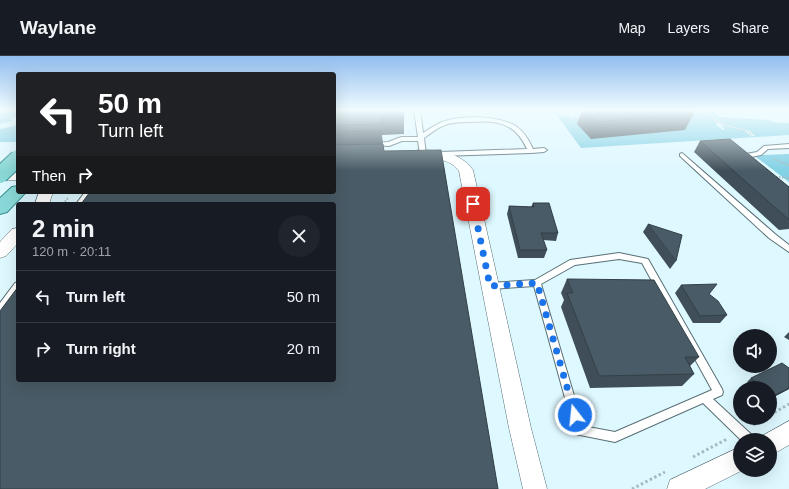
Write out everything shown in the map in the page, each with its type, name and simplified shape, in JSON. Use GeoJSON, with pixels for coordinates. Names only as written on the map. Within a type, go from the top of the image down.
{"type":"FeatureCollection","features":[{"type":"Feature","properties":{"kind":"main road"},"geometry":{"type":"LineString","coordinates":[[0,175],[16,160]]}},
{"type":"Feature","properties":{"kind":"main road"},"geometry":{"type":"LineString","coordinates":[[0,208],[16,193]]}},
{"type":"Feature","properties":{"kind":"street"},"geometry":{"type":"LineString","coordinates":[[366,150],[425,146],[461,162],[466,170],[520,428],[535,489]]}},
{"type":"Feature","properties":{"kind":"street"},"geometry":{"type":"LineString","coordinates":[[0,175],[16,176]]}},
{"type":"Feature","properties":{"kind":"street"},"geometry":{"type":"LineString","coordinates":[[0,252],[16,235]]}},
{"type":"Feature","properties":{"kind":"street"},"geometry":{"type":"LineString","coordinates":[[777,440],[789,432]]}},
{"type":"Feature","properties":{"kind":"street"},"geometry":{"type":"LineString","coordinates":[[676,478],[733,461]]}},
{"type":"Feature","properties":{"kind":"lane"},"geometry":{"type":"LineString","coordinates":[[421,130],[425,146]]}},
{"type":"Feature","properties":{"kind":"lane"},"geometry":{"type":"LineString","coordinates":[[425,146],[439,130]]}},
{"type":"Feature","properties":{"kind":"lane"},"geometry":{"type":"LineString","coordinates":[[518,130],[525,137],[531,151]]}},
{"type":"Feature","properties":{"kind":"lane"},"geometry":{"type":"LineString","coordinates":[[425,146],[531,151],[544,150]]}},
{"type":"Feature","properties":{"kind":"lane"},"geometry":{"type":"LineString","coordinates":[[774,177],[746,156],[759,154],[766,147],[789,146]]}},
{"type":"Feature","properties":{"kind":"lane"},"geometry":{"type":"LineString","coordinates":[[682,155],[772,236],[789,249]]}},
{"type":"Feature","properties":{"kind":"lane"},"geometry":{"type":"LineString","coordinates":[[490,286],[537,283],[573,262],[619,256],[645,261],[718,392],[615,437],[579,430],[537,283]]}},
{"type":"Feature","properties":{"kind":"lane"},"geometry":{"type":"LineString","coordinates":[[0,310],[16,289]]}},
{"type":"Feature","properties":{"kind":"lane"},"geometry":{"type":"LineString","coordinates":[[705,398],[740,432]]}},
{"type":"Feature","properties":{"kind":"path"},"geometry":{"type":"LineString","coordinates":[[744,130],[752,135]]}},
{"type":"Feature","properties":{"kind":"path"},"geometry":{"type":"LineString","coordinates":[[774,177],[789,178]]}},
{"type":"Feature","properties":{"kind":"path"},"geometry":{"type":"LineString","coordinates":[[777,411],[789,404]]}},
{"type":"Feature","properties":{"kind":"path"},"geometry":{"type":"LineString","coordinates":[[686,461],[752,425]]}},
{"type":"Feature","properties":{"kind":"path"},"geometry":{"type":"LineString","coordinates":[[632,489],[676,478]]}},
{"type":"Feature","properties":{"kind":"shaded area"},"geometry":{"type":"Polygon","coordinates":[[[0,130],[16,130],[16,142],[0,142],[0,130]]]}},
{"type":"Feature","properties":{"kind":"shaded area"},"geometry":{"type":"Polygon","coordinates":[[[568,130],[743,130],[751,136],[755,136],[747,130],[789,130],[789,135],[581,148],[568,130]]]}},
{"type":"Feature","properties":{"kind":"shaded area"},"geometry":{"type":"Polygon","coordinates":[[[789,154],[789,182],[756,157],[761,155],[789,154]]]}},
{"type":"Feature","properties":{"kind":"building"},"geometry":{"type":"Polygon","coordinates":[[[382,131],[382,133],[336,134],[336,132],[382,131]]]}},
{"type":"Feature","properties":{"kind":"building"},"geometry":{"type":"Polygon","coordinates":[[[730,139],[789,187],[789,219],[700,141],[730,139]]]}},
{"type":"Feature","properties":{"kind":"building"},"geometry":{"type":"Polygon","coordinates":[[[383,144],[384,151],[441,150],[498,489],[0,489],[0,311],[16,290],[16,382],[336,382],[336,202],[82,202],[88,194],[336,194],[336,145],[383,144]]]}},
{"type":"Feature","properties":{"kind":"building"},"geometry":{"type":"Polygon","coordinates":[[[533,203],[549,203],[558,233],[541,233],[547,250],[520,250],[509,206],[534,207],[533,203]]]}},
{"type":"Feature","properties":{"kind":"building"},"geometry":{"type":"Polygon","coordinates":[[[648,224],[682,235],[676,261],[648,224]]]}},
{"type":"Feature","properties":{"kind":"building"},"geometry":{"type":"Polygon","coordinates":[[[567,279],[654,280],[699,357],[685,357],[694,374],[599,376],[567,293],[573,293],[567,279]]]}},
{"type":"Feature","properties":{"kind":"building"},"geometry":{"type":"Polygon","coordinates":[[[717,284],[709,294],[718,301],[727,315],[700,316],[681,285],[717,284]]]}},
{"type":"Feature","properties":{"kind":"building"},"geometry":{"type":"Polygon","coordinates":[[[782,363],[789,368],[789,388],[777,394],[777,381],[754,381],[751,378],[761,373],[777,373],[777,365],[782,363]]]}},
{"type":"Feature","properties":{"kind":"route"},"geometry":{"type":"LineString","coordinates":[[473,204],[490,286],[537,283],[575,415]]}}]}
